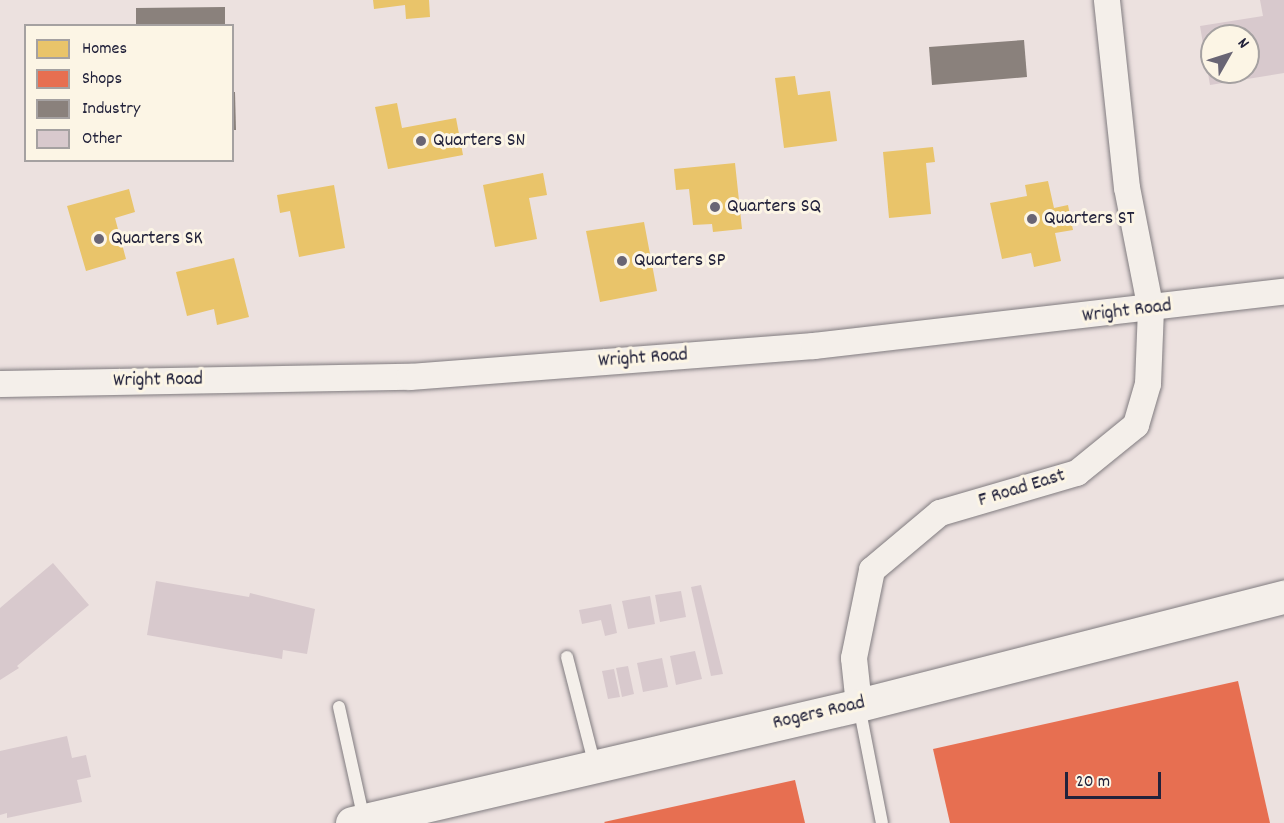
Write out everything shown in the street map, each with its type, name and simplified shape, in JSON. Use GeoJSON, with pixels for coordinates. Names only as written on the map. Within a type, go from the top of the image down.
{"type":"FeatureCollection","features":[{"type":"Feature","properties":{"kind":"street","name":"F Road East"},"geometry":{"type":"LineString","coordinates":[[859,705],[854,658],[872,570],[940,513],[1077,473],[1136,426],[1148,384],[1150,310],[1127,188],[1107,0]]}},
{"type":"Feature","properties":{"kind":"street","name":"Wright Road"},"geometry":{"type":"LineString","coordinates":[[0,384],[410,377],[814,346],[1150,310],[1284,292]]}},
{"type":"Feature","properties":{"kind":"street","name":"Rogers Road"},"geometry":{"type":"LineString","coordinates":[[358,822],[418,816],[596,766],[859,705],[1284,597]]}},
{"type":"Feature","properties":{"kind":"lane"},"geometry":{"type":"LineString","coordinates":[[567,657],[596,766]]}},
{"type":"Feature","properties":{"kind":"lane"},"geometry":{"type":"LineString","coordinates":[[859,705],[882,823]]}},
{"type":"Feature","properties":{"kind":"lane"},"geometry":{"type":"LineString","coordinates":[[339,707],[358,822]]}},
{"type":"Feature","properties":{"kind":"building: Homes"},"geometry":{"type":"Polygon","coordinates":[[[373,0],[429,0],[430,17],[406,19],[405,5],[374,9],[373,0]]]}},
{"type":"Feature","properties":{"kind":"building: Homes"},"geometry":{"type":"Polygon","coordinates":[[[795,76],[798,95],[830,91],[837,141],[784,148],[775,78],[795,76]]]}},
{"type":"Feature","properties":{"kind":"building: Homes","name":"Quarters SN"},"geometry":{"type":"Polygon","coordinates":[[[397,103],[402,128],[456,118],[463,155],[388,169],[375,107],[397,103]]]}},
{"type":"Feature","properties":{"kind":"building: Homes"},"geometry":{"type":"Polygon","coordinates":[[[933,147],[935,162],[926,163],[931,214],[889,218],[883,152],[933,147]]]}},
{"type":"Feature","properties":{"kind":"building: Homes","name":"Quarters SQ"},"geometry":{"type":"Polygon","coordinates":[[[735,163],[742,229],[713,232],[712,224],[693,225],[689,189],[676,190],[674,169],[735,163]]]}},
{"type":"Feature","properties":{"kind":"building: Homes"},"geometry":{"type":"Polygon","coordinates":[[[543,173],[547,195],[529,198],[537,239],[495,247],[483,185],[543,173]]]}},
{"type":"Feature","properties":{"kind":"building: Homes","name":"Quarters ST"},"geometry":{"type":"Polygon","coordinates":[[[1048,181],[1054,208],[1068,205],[1073,230],[1055,233],[1061,261],[1034,267],[1031,253],[1002,259],[990,203],[1027,196],[1025,185],[1048,181]]]}},
{"type":"Feature","properties":{"kind":"building: Homes"},"geometry":{"type":"Polygon","coordinates":[[[334,185],[345,248],[299,257],[290,211],[280,213],[277,195],[334,185]]]}},
{"type":"Feature","properties":{"kind":"building: Homes","name":"Quarters SK"},"geometry":{"type":"Polygon","coordinates":[[[129,189],[135,212],[115,218],[126,259],[86,271],[67,206],[129,189]]]}},
{"type":"Feature","properties":{"kind":"building: Homes","name":"Quarters SP"},"geometry":{"type":"Polygon","coordinates":[[[644,222],[657,291],[600,302],[586,231],[644,222]]]}},
{"type":"Feature","properties":{"kind":"building: Homes"},"geometry":{"type":"Polygon","coordinates":[[[234,258],[249,317],[217,325],[214,309],[187,316],[176,272],[234,258]]]}},
{"type":"Feature","properties":{"kind":"building: Shops"},"geometry":{"type":"Polygon","coordinates":[[[1238,681],[1270,823],[950,823],[933,749],[1238,681]]]}},
{"type":"Feature","properties":{"kind":"building: Shops"},"geometry":{"type":"Polygon","coordinates":[[[795,780],[805,823],[604,822],[795,780]]]}},
{"type":"Feature","properties":{"kind":"building: Industry"},"geometry":{"type":"Polygon","coordinates":[[[225,7],[225,24],[136,24],[136,8],[225,7]]]}},
{"type":"Feature","properties":{"kind":"building: Industry"},"geometry":{"type":"Polygon","coordinates":[[[1024,40],[1027,77],[932,85],[929,47],[1024,40]]]}},
{"type":"Feature","properties":{"kind":"building: Industry"},"geometry":{"type":"Polygon","coordinates":[[[234,92],[235,92],[236,130],[234,130],[234,92]]]}},
{"type":"Feature","properties":{"kind":"building: Other"},"geometry":{"type":"Polygon","coordinates":[[[1260,0],[1284,0],[1284,73],[1260,77],[1260,24],[1213,24],[1263,16],[1260,0]]]}},
{"type":"Feature","properties":{"kind":"building: Other"},"geometry":{"type":"Polygon","coordinates":[[[53,563],[89,605],[17,666],[19,668],[0,680],[0,608],[53,563]]]}},
{"type":"Feature","properties":{"kind":"building: Other"},"geometry":{"type":"Polygon","coordinates":[[[156,581],[249,597],[250,593],[315,609],[307,654],[283,650],[282,659],[147,635],[156,581]]]}},
{"type":"Feature","properties":{"kind":"building: Other"},"geometry":{"type":"Polygon","coordinates":[[[701,585],[723,674],[711,676],[691,587],[701,585]]]}},
{"type":"Feature","properties":{"kind":"building: Other"},"geometry":{"type":"Polygon","coordinates":[[[681,591],[686,617],[660,622],[655,595],[681,591]]]}},
{"type":"Feature","properties":{"kind":"building: Other"},"geometry":{"type":"Polygon","coordinates":[[[650,596],[655,624],[628,629],[622,601],[650,596]]]}},
{"type":"Feature","properties":{"kind":"building: Other"},"geometry":{"type":"Polygon","coordinates":[[[611,604],[617,633],[605,636],[601,620],[582,624],[579,610],[611,604]]]}},
{"type":"Feature","properties":{"kind":"building: Other"},"geometry":{"type":"Polygon","coordinates":[[[695,651],[702,679],[676,685],[670,656],[695,651]]]}},
{"type":"Feature","properties":{"kind":"building: Other"},"geometry":{"type":"Polygon","coordinates":[[[662,658],[668,687],[643,692],[637,663],[662,658]]]}},
{"type":"Feature","properties":{"kind":"building: Other"},"geometry":{"type":"Polygon","coordinates":[[[628,666],[634,694],[622,697],[616,668],[628,666]]]}},
{"type":"Feature","properties":{"kind":"building: Other"},"geometry":{"type":"Polygon","coordinates":[[[614,669],[620,697],[608,699],[602,671],[614,669]]]}},
{"type":"Feature","properties":{"kind":"building: Other"},"geometry":{"type":"Polygon","coordinates":[[[67,736],[72,758],[86,755],[91,777],[77,780],[82,802],[7,818],[7,813],[0,815],[0,751],[67,736]]]}},
{"type":"Feature","properties":{"kind":"place","name":"Quarters SN"},"geometry":{"type":"Point","coordinates":[421,141]}},
{"type":"Feature","properties":{"kind":"place","name":"Quarters SQ"},"geometry":{"type":"Point","coordinates":[715,207]}},
{"type":"Feature","properties":{"kind":"place","name":"Quarters ST"},"geometry":{"type":"Point","coordinates":[1032,219]}},
{"type":"Feature","properties":{"kind":"place","name":"Quarters SK"},"geometry":{"type":"Point","coordinates":[99,239]}},
{"type":"Feature","properties":{"kind":"place","name":"Quarters SP"},"geometry":{"type":"Point","coordinates":[622,261]}}]}
